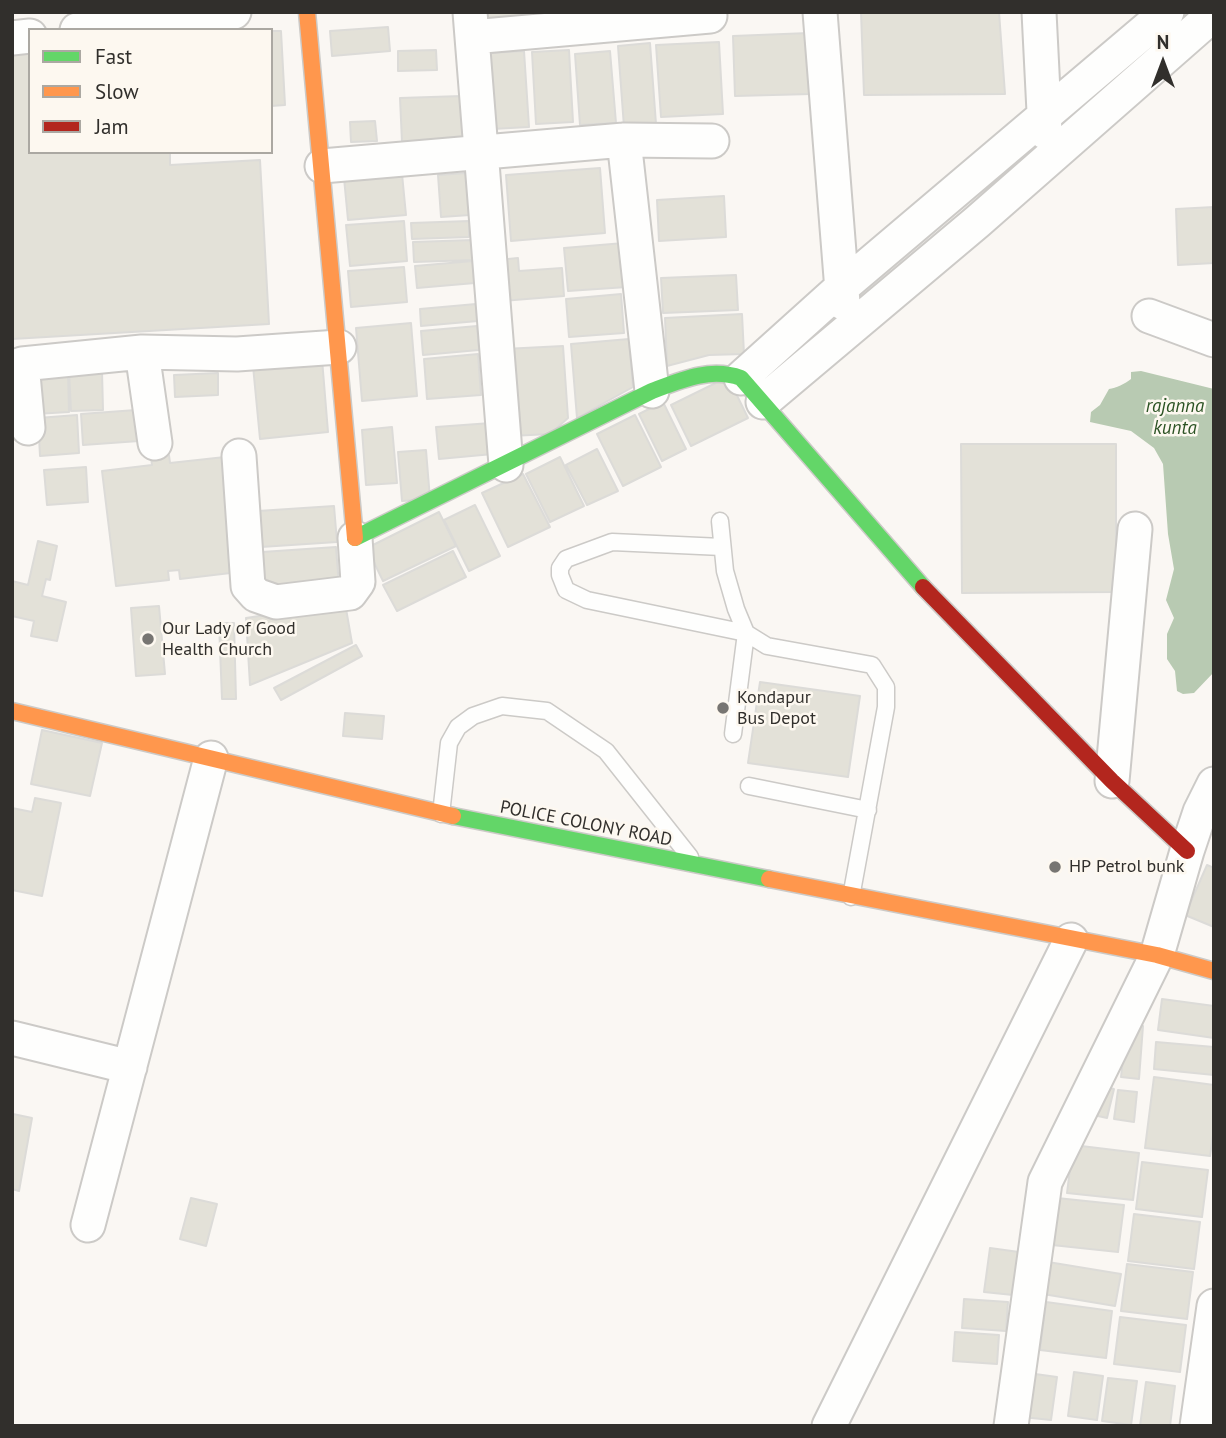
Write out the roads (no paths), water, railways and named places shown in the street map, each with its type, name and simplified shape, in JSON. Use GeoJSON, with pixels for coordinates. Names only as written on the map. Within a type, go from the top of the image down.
{"type":"FeatureCollection","features":[{"type":"Feature","properties":{"kind":"street"},"geometry":{"type":"LineString","coordinates":[[95,28],[234,12]]}},
{"type":"Feature","properties":{"kind":"street"},"geometry":{"type":"LineString","coordinates":[[239,456],[248,586],[256,595],[276,603],[350,593],[358,582],[355,538],[307,12]]}},
{"type":"Feature","properties":{"kind":"street"},"geometry":{"type":"LineString","coordinates":[[820,12],[846,332]]}},
{"type":"Feature","properties":{"kind":"street"},"geometry":{"type":"LineString","coordinates":[[1039,12],[1047,159]]}},
{"type":"Feature","properties":{"kind":"street"},"geometry":{"type":"LineString","coordinates":[[741,378],[841,288],[1167,12]]}},
{"type":"Feature","properties":{"kind":"street"},"geometry":{"type":"LineString","coordinates":[[763,402],[977,222],[1214,14]]}},
{"type":"Feature","properties":{"kind":"street"},"geometry":{"type":"LineString","coordinates":[[506,465],[471,25],[710,16]]}},
{"type":"Feature","properties":{"kind":"street"},"geometry":{"type":"LineString","coordinates":[[322,166],[624,140],[712,141]]}},
{"type":"Feature","properties":{"kind":"street"},"geometry":{"type":"LineString","coordinates":[[624,140],[652,391]]}},
{"type":"Feature","properties":{"kind":"street"},"geometry":{"type":"LineString","coordinates":[[1149,316],[1214,340]]}},
{"type":"Feature","properties":{"kind":"street"},"geometry":{"type":"LineString","coordinates":[[28,428],[22,364],[142,352],[237,354],[339,347]]}},
{"type":"Feature","properties":{"kind":"street"},"geometry":{"type":"LineString","coordinates":[[142,352],[155,443]]}},
{"type":"Feature","properties":{"kind":"street"},"geometry":{"type":"LineString","coordinates":[[355,538],[652,391],[685,379],[729,372],[741,378],[763,402],[925,590],[1112,781],[1187,851]]}},
{"type":"Feature","properties":{"kind":"street"},"geometry":{"type":"LineString","coordinates":[[1112,781],[1135,530]]}},
{"type":"Feature","properties":{"kind":"street","name":"POLICE COLONY ROAD"},"geometry":{"type":"LineString","coordinates":[[12,711],[441,814],[851,897],[1157,955]]}},
{"type":"Feature","properties":{"kind":"street"},"geometry":{"type":"LineString","coordinates":[[88,1226],[211,758]]}},
{"type":"Feature","properties":{"kind":"street"},"geometry":{"type":"LineString","coordinates":[[1011,1426],[1045,1182],[1157,955],[1200,812],[1214,784]]}},
{"type":"Feature","properties":{"kind":"street"},"geometry":{"type":"LineString","coordinates":[[830,1426],[1071,940]]}},
{"type":"Feature","properties":{"kind":"street"},"geometry":{"type":"LineString","coordinates":[[1157,955],[1214,971]]}},
{"type":"Feature","properties":{"kind":"street"},"geometry":{"type":"LineString","coordinates":[[12,1038],[130,1067]]}},
{"type":"Feature","properties":{"kind":"street"},"geometry":{"type":"LineString","coordinates":[[1197,1426],[1214,1306]]}},
{"type":"Feature","properties":{"kind":"lane"},"geometry":{"type":"LineString","coordinates":[[720,520],[725,571],[746,633],[733,734]]}},
{"type":"Feature","properties":{"kind":"lane"},"geometry":{"type":"LineString","coordinates":[[722,547],[612,542],[566,559],[560,568],[560,575],[566,590],[587,600],[746,633],[767,646],[872,665],[887,687],[887,707],[851,897]]}},
{"type":"Feature","properties":{"kind":"lane"},"geometry":{"type":"LineString","coordinates":[[441,814],[449,743],[458,727],[473,716],[502,706],[547,711],[606,751],[697,865]]}},
{"type":"Feature","properties":{"kind":"lane"},"geometry":{"type":"LineString","coordinates":[[749,786],[868,810]]}},
{"type":"Feature","properties":{"kind":"water","name":"rajanna kunta"},"geometry":{"type":"Polygon","coordinates":[[[1141,371],[1214,389],[1214,672],[1194,693],[1183,694],[1177,691],[1175,671],[1167,659],[1167,634],[1174,618],[1166,600],[1174,569],[1168,534],[1163,464],[1154,448],[1131,431],[1090,422],[1091,412],[1100,405],[1109,389],[1131,379],[1131,372],[1141,371]]]}},
{"type":"Feature","properties":{"kind":"place","name":"Our Lady of Good Health Church"},"geometry":{"type":"Point","coordinates":[148,639]}},
{"type":"Feature","properties":{"kind":"place","name":"Kondapur Bus Depot"},"geometry":{"type":"Point","coordinates":[723,708]}},
{"type":"Feature","properties":{"kind":"place","name":"HP Petrol bunk"},"geometry":{"type":"Point","coordinates":[1055,867]}}]}
